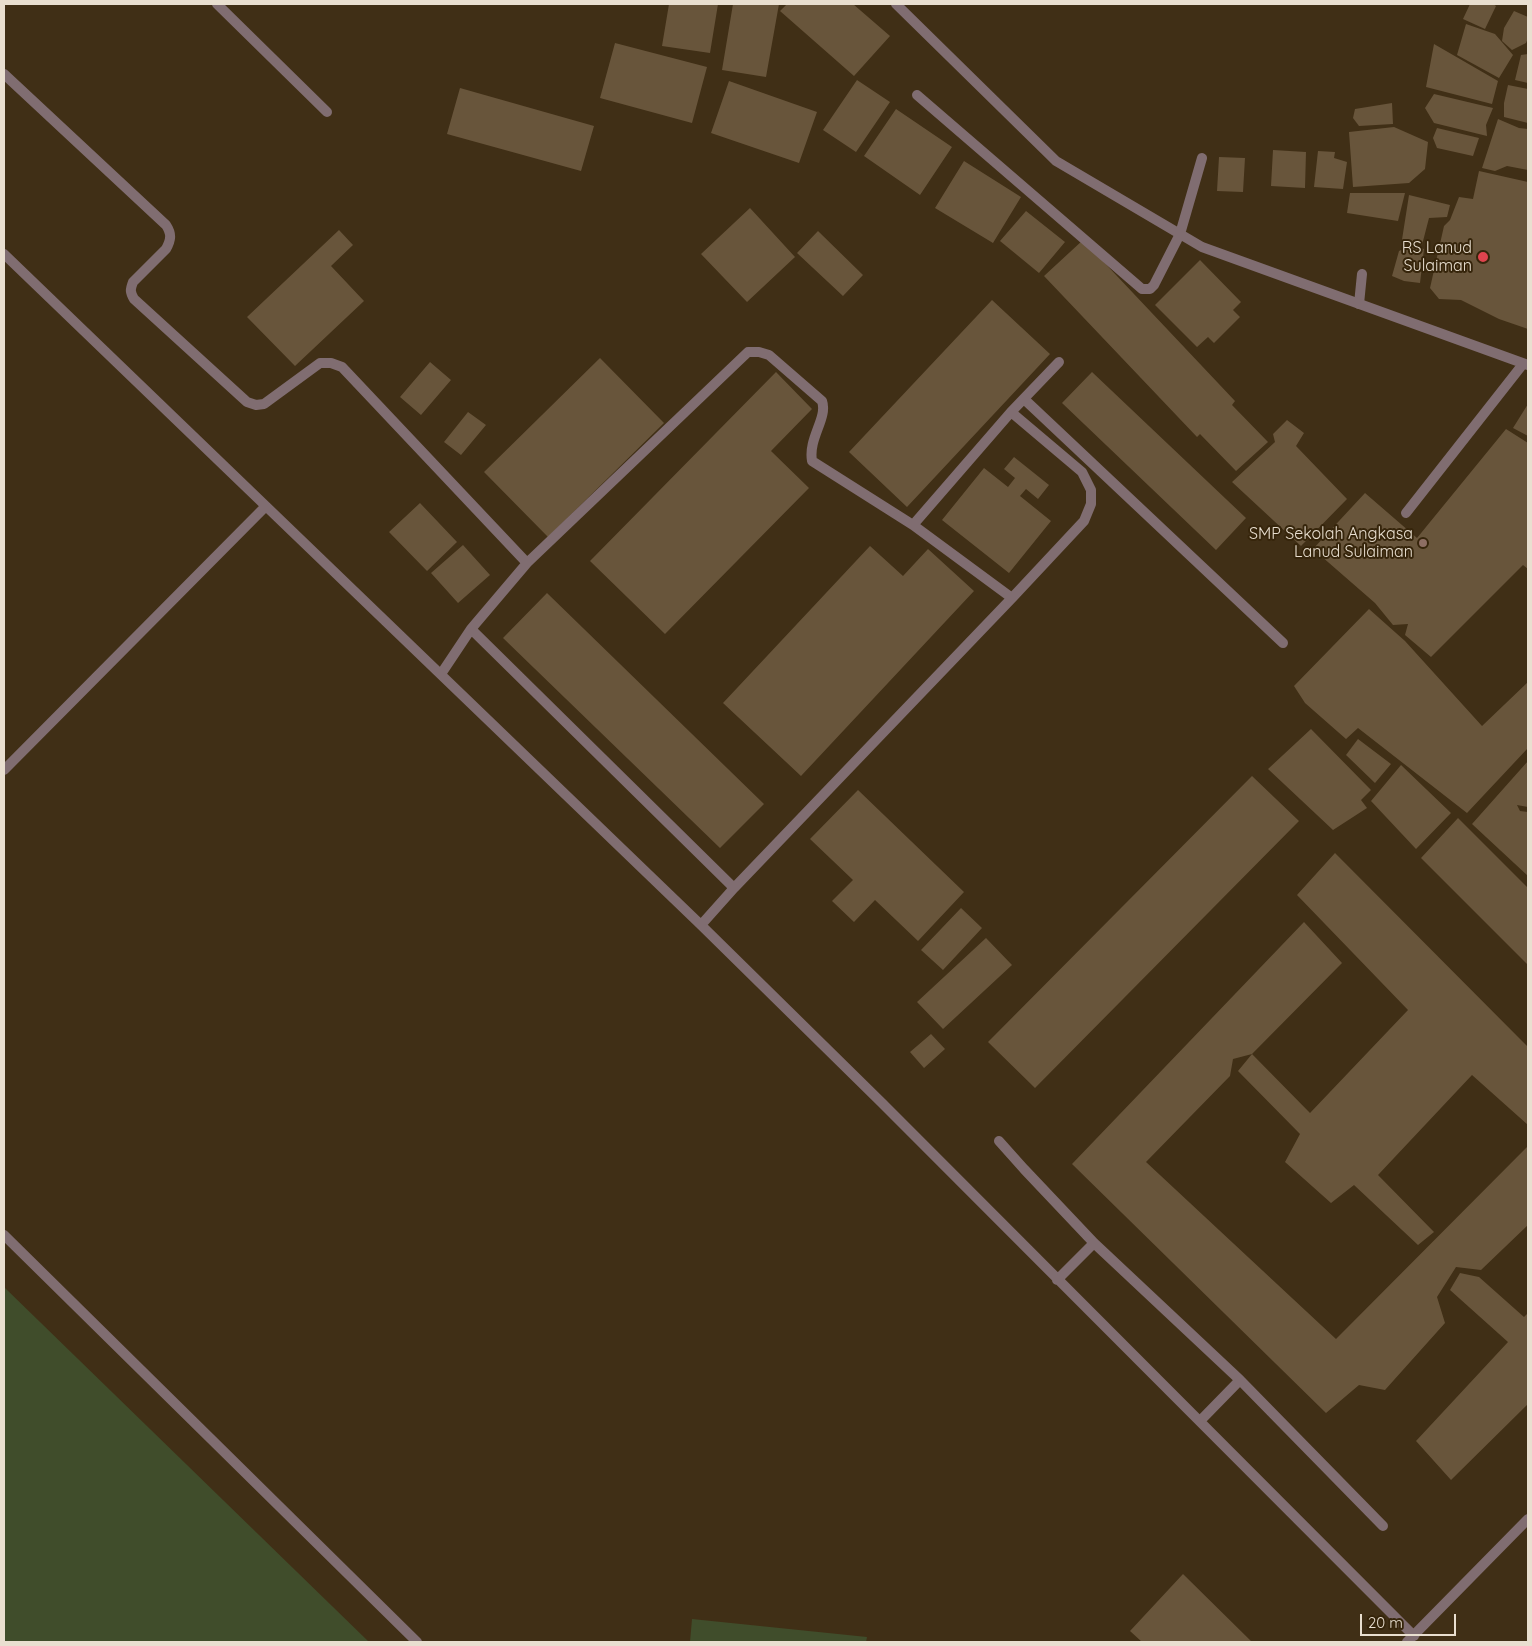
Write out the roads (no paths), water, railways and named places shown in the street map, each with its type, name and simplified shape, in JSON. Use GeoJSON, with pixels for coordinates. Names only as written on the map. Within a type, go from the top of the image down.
{"type":"FeatureCollection","features":[{"type":"Feature","properties":{"kind":"street"},"geometry":{"type":"LineString","coordinates":[[217,4],[327,112]]}},
{"type":"Feature","properties":{"kind":"street"},"geometry":{"type":"LineString","coordinates":[[896,4],[1056,160],[1202,247],[1526,364],[1406,513]]}},
{"type":"Feature","properties":{"kind":"street"},"geometry":{"type":"LineString","coordinates":[[4,74],[170,231],[170,243],[166,249],[133,282],[130,292],[134,299],[247,402],[256,405],[264,404],[320,363],[331,363],[342,368],[527,563]]}},
{"type":"Feature","properties":{"kind":"street"},"geometry":{"type":"LineString","coordinates":[[917,95],[1142,288],[1150,289],[1154,285],[1180,234],[1202,158]]}},
{"type":"Feature","properties":{"kind":"street"},"geometry":{"type":"LineString","coordinates":[[4,254],[701,925],[882,1103],[1200,1421],[1410,1639],[1528,1519]]}},
{"type":"Feature","properties":{"kind":"street"},"geometry":{"type":"LineString","coordinates":[[1359,304],[1362,274]]}},
{"type":"Feature","properties":{"kind":"street"},"geometry":{"type":"LineString","coordinates":[[441,674],[471,629],[527,563],[748,352],[759,352],[769,355],[822,400],[823,410],[811,445],[812,461],[913,525],[1012,598]]}},
{"type":"Feature","properties":{"kind":"street"},"geometry":{"type":"LineString","coordinates":[[913,525],[1011,412],[1059,362]]}},
{"type":"Feature","properties":{"kind":"street"},"geometry":{"type":"LineString","coordinates":[[1024,398],[1283,643]]}},
{"type":"Feature","properties":{"kind":"street"},"geometry":{"type":"LineString","coordinates":[[701,925],[734,888],[1084,521],[1091,504],[1091,490],[1082,472],[1011,412]]}},
{"type":"Feature","properties":{"kind":"street"},"geometry":{"type":"LineString","coordinates":[[4,770],[265,507]]}},
{"type":"Feature","properties":{"kind":"street"},"geometry":{"type":"LineString","coordinates":[[471,629],[734,888]]}},
{"type":"Feature","properties":{"kind":"street"},"geometry":{"type":"LineString","coordinates":[[999,1141],[1094,1243],[1240,1380],[1383,1526]]}},
{"type":"Feature","properties":{"kind":"street"},"geometry":{"type":"LineString","coordinates":[[4,1235],[417,1642]]}},
{"type":"Feature","properties":{"kind":"street"},"geometry":{"type":"LineString","coordinates":[[1057,1280],[1094,1243]]}},
{"type":"Feature","properties":{"kind":"street"},"geometry":{"type":"LineString","coordinates":[[1200,1421],[1240,1380]]}},
{"type":"Feature","properties":{"kind":"place","name":"RS Lanud Sulaiman"},"geometry":{"type":"Point","coordinates":[1483,257]}},
{"type":"Feature","properties":{"kind":"place","name":"SMP Sekolah Angkasa Lanud Sulaiman"},"geometry":{"type":"Point","coordinates":[1423,543]}}]}
